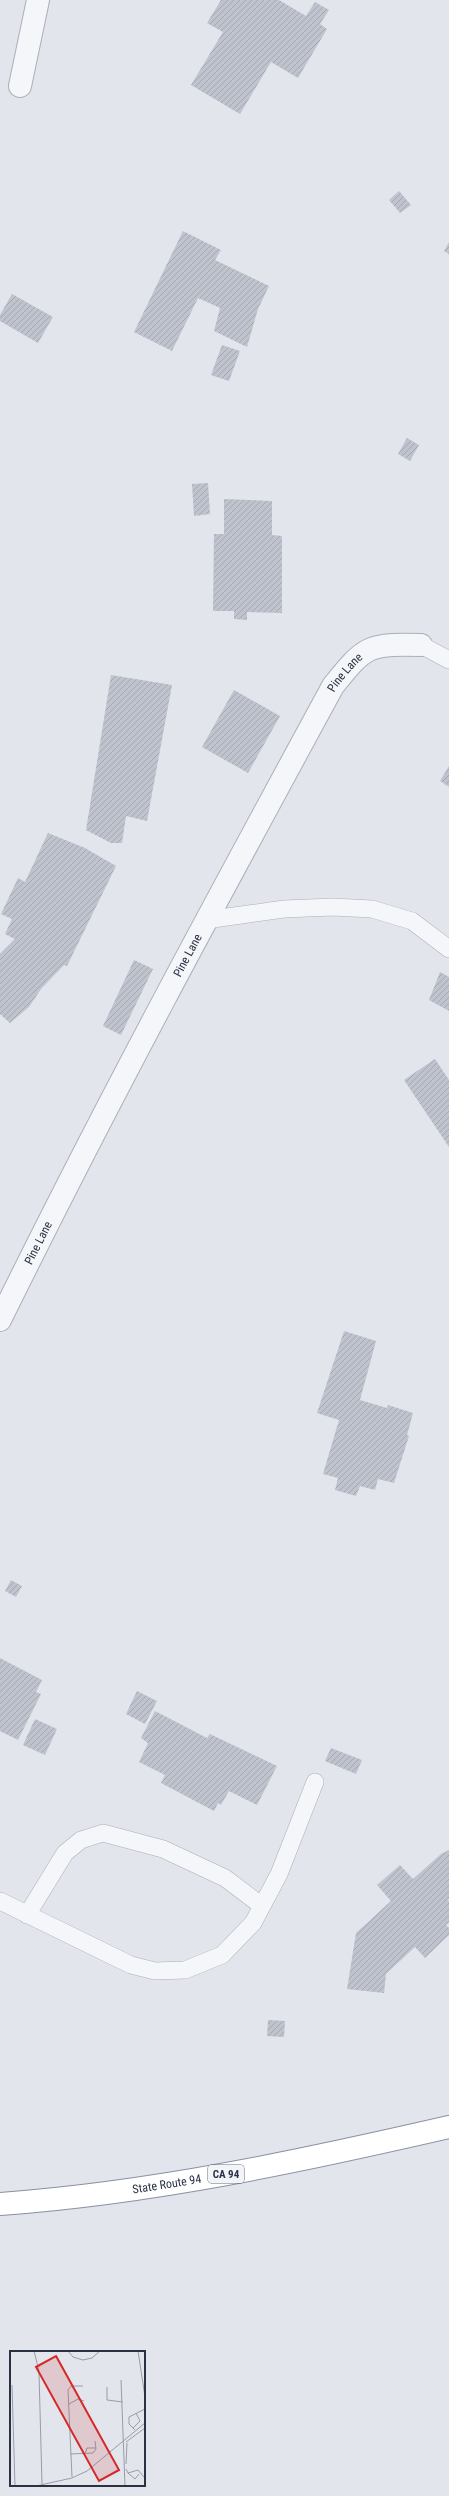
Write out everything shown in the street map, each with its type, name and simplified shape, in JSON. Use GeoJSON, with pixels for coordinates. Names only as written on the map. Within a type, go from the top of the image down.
{"type":"FeatureCollection","features":[{"type":"Feature","properties":{"kind":"highway","name":"State Route 94"},"geometry":{"type":"LineString","coordinates":[[0,2204],[57,2200],[283,2165],[449,2127]]}},
{"type":"Feature","properties":{"kind":"street"},"geometry":{"type":"LineString","coordinates":[[20,86],[38,0]]}},
{"type":"Feature","properties":{"kind":"street","name":"Pine Lane"},"geometry":{"type":"LineString","coordinates":[[0,1320],[56,1206],[206,920],[333,686],[359,655],[383,644],[421,645]]}},
{"type":"Feature","properties":{"kind":"lane"},"geometry":{"type":"LineString","coordinates":[[421,645],[449,660]]}},
{"type":"Feature","properties":{"kind":"lane"},"geometry":{"type":"LineString","coordinates":[[206,920],[284,910],[334,907],[372,909],[412,921],[449,949]]}},
{"type":"Feature","properties":{"kind":"lane"},"geometry":{"type":"LineString","coordinates":[[0,1900],[27,1915],[131,1965],[155,1971],[185,1970],[222,1956],[253,1923],[279,1874],[315,1782]]}},
{"type":"Feature","properties":{"kind":"lane"},"geometry":{"type":"LineString","coordinates":[[27,1915],[65,1853],[81,1840],[103,1833],[170,1852],[226,1878],[262,1906]]}},
{"type":"Feature","properties":{"kind":"building"},"geometry":{"type":"Polygon","coordinates":[[[221,0],[279,0],[306,16],[315,2],[329,10],[320,24],[327,29],[298,78],[271,62],[240,114],[191,85],[223,32],[207,23],[221,0]]]}},
{"type":"Feature","properties":{"kind":"building"},"geometry":{"type":"Polygon","coordinates":[[[399,191],[411,205],[400,213],[389,200],[399,191]]]}},
{"type":"Feature","properties":{"kind":"building"},"geometry":{"type":"Polygon","coordinates":[[[183,231],[221,250],[215,260],[269,286],[258,309],[247,347],[214,331],[220,308],[198,298],[172,351],[134,332],[183,231]]]}},
{"type":"Feature","properties":{"kind":"building"},"geometry":{"type":"Polygon","coordinates":[[[449,242],[449,254],[444,251],[449,242]]]}},
{"type":"Feature","properties":{"kind":"building"},"geometry":{"type":"Polygon","coordinates":[[[12,294],[53,317],[38,343],[0,321],[0,315],[12,294]]]}},
{"type":"Feature","properties":{"kind":"building"},"geometry":{"type":"Polygon","coordinates":[[[222,345],[240,351],[229,381],[211,375],[222,345]]]}},
{"type":"Feature","properties":{"kind":"building"},"geometry":{"type":"Polygon","coordinates":[[[407,438],[419,445],[410,461],[398,454],[407,438]]]}},
{"type":"Feature","properties":{"kind":"building"},"geometry":{"type":"Polygon","coordinates":[[[208,483],[210,514],[194,516],[192,484],[208,483]]]}},
{"type":"Feature","properties":{"kind":"building"},"geometry":{"type":"Polygon","coordinates":[[[224,499],[272,501],[272,535],[282,536],[282,613],[247,612],[247,620],[234,619],[234,611],[213,611],[214,534],[224,534],[224,499]]]}},
{"type":"Feature","properties":{"kind":"building"},"geometry":{"type":"Polygon","coordinates":[[[111,675],[172,685],[147,821],[126,816],[122,843],[111,843],[86,830],[111,675]]]}},
{"type":"Feature","properties":{"kind":"building"},"geometry":{"type":"Polygon","coordinates":[[[234,690],[280,716],[248,773],[202,747],[234,690]]]}},
{"type":"Feature","properties":{"kind":"building"},"geometry":{"type":"Polygon","coordinates":[[[449,766],[449,787],[440,781],[449,766]]]}},
{"type":"Feature","properties":{"kind":"building"},"geometry":{"type":"Polygon","coordinates":[[[48,833],[85,848],[116,866],[67,966],[64,965],[41,989],[29,1007],[10,1023],[0,1014],[0,954],[15,939],[5,934],[12,919],[1,914],[18,878],[25,882],[48,833]]]}},
{"type":"Feature","properties":{"kind":"building"},"geometry":{"type":"Polygon","coordinates":[[[134,960],[153,969],[121,1035],[103,1026],[134,960]]]}},
{"type":"Feature","properties":{"kind":"building"},"geometry":{"type":"Polygon","coordinates":[[[440,972],[449,977],[449,1011],[429,1000],[440,972]]]}},
{"type":"Feature","properties":{"kind":"building"},"geometry":{"type":"Polygon","coordinates":[[[435,1059],[449,1080],[449,1147],[404,1080],[435,1059]]]}},
{"type":"Feature","properties":{"kind":"building"},"geometry":{"type":"Polygon","coordinates":[[[344,1331],[376,1341],[360,1400],[387,1408],[388,1405],[413,1413],[407,1435],[409,1436],[394,1483],[378,1479],[375,1490],[360,1486],[356,1496],[335,1490],[338,1478],[323,1474],[339,1420],[317,1413],[344,1331]]]}},
{"type":"Feature","properties":{"kind":"building"},"geometry":{"type":"Polygon","coordinates":[[[11,1580],[22,1586],[16,1597],[5,1591],[11,1580]]]}},
{"type":"Feature","properties":{"kind":"building"},"geometry":{"type":"Polygon","coordinates":[[[0,1658],[42,1680],[36,1692],[41,1694],[18,1740],[0,1731],[0,1658]]]}},
{"type":"Feature","properties":{"kind":"building"},"geometry":{"type":"Polygon","coordinates":[[[137,1691],[157,1701],[145,1724],[126,1714],[137,1691]]]}},
{"type":"Feature","properties":{"kind":"building"},"geometry":{"type":"Polygon","coordinates":[[[155,1711],[207,1738],[210,1734],[277,1766],[257,1805],[229,1791],[221,1805],[218,1803],[214,1811],[161,1783],[165,1775],[139,1762],[148,1743],[141,1738],[155,1711]]]}},
{"type":"Feature","properties":{"kind":"building"},"geometry":{"type":"Polygon","coordinates":[[[35,1719],[57,1729],[45,1755],[23,1745],[35,1719]]]}},
{"type":"Feature","properties":{"kind":"building"},"geometry":{"type":"Polygon","coordinates":[[[331,1748],[362,1760],[356,1774],[325,1761],[331,1748]]]}},
{"type":"Feature","properties":{"kind":"building"},"geometry":{"type":"Polygon","coordinates":[[[449,1850],[449,1899],[447,1900],[449,1901],[449,1923],[446,1925],[449,1928],[449,1935],[425,1958],[415,1947],[386,1974],[384,1993],[347,1989],[356,1933],[391,1901],[377,1885],[400,1865],[413,1879],[441,1854],[449,1850]]]}},
{"type":"Feature","properties":{"kind":"building"},"geometry":{"type":"Polygon","coordinates":[[[268,2020],[285,2021],[284,2037],[267,2036],[268,2020]]]}}]}
